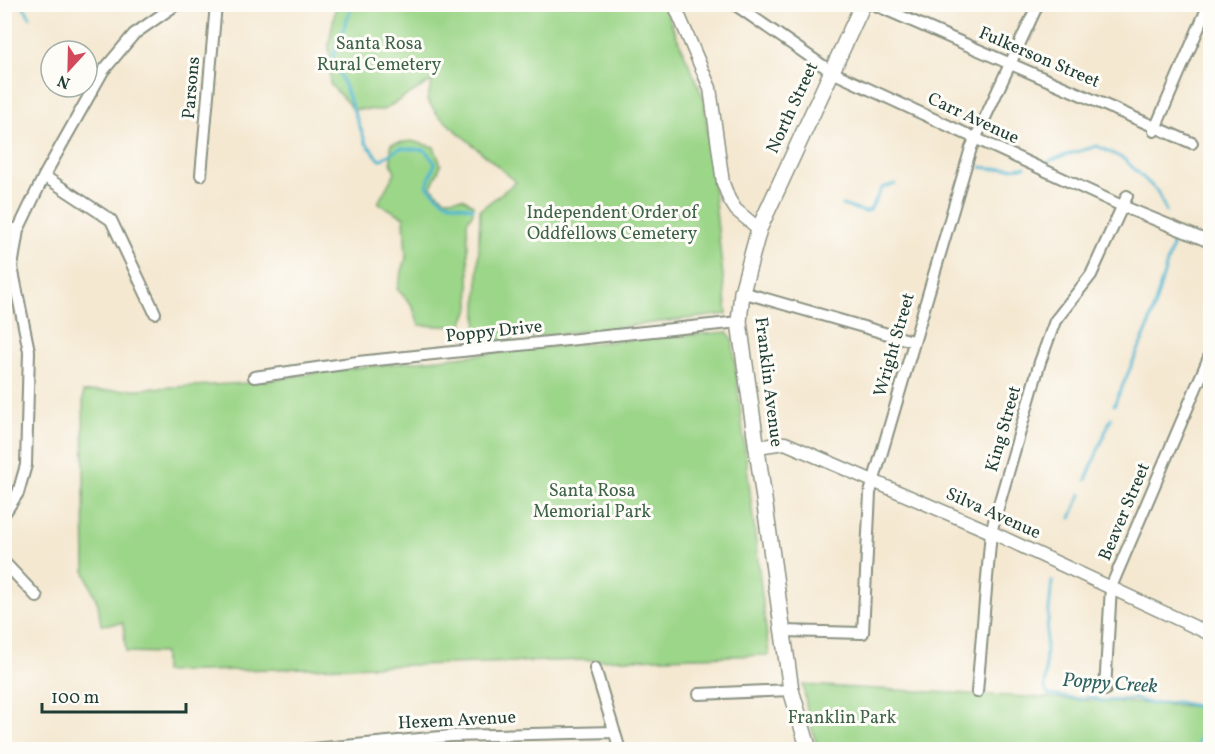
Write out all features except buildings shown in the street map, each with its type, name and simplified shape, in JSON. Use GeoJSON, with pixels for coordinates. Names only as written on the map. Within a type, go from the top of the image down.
{"type":"FeatureCollection","features":[{"type":"Feature","properties":{"kind":"main road","name":"North Street"},"geometry":{"type":"LineString","coordinates":[[759,229],[863,4]]}},
{"type":"Feature","properties":{"kind":"main road","name":"Franklin Avenue"},"geometry":{"type":"LineString","coordinates":[[759,229],[742,292],[739,322],[791,690],[809,750]]}},
{"type":"Feature","properties":{"kind":"street"},"geometry":{"type":"LineString","coordinates":[[4,514],[18,493],[26,465],[29,351],[12,267],[18,230],[44,176],[103,71],[134,34],[177,4]]}},
{"type":"Feature","properties":{"kind":"street","name":"Parsons"},"geometry":{"type":"LineString","coordinates":[[201,175],[216,4]]}},
{"type":"Feature","properties":{"kind":"street"},"geometry":{"type":"LineString","coordinates":[[674,4],[710,88],[723,183],[729,199],[736,210],[759,229]]}},
{"type":"Feature","properties":{"kind":"street","name":"Carr Avenue"},"geometry":{"type":"LineString","coordinates":[[734,4],[832,72],[975,138],[1124,201],[1210,242]]}},
{"type":"Feature","properties":{"kind":"street","name":"Fulkerson Street"},"geometry":{"type":"LineString","coordinates":[[873,4],[1155,129],[1192,143]]}},
{"type":"Feature","properties":{"kind":"street","name":"Wright Street"},"geometry":{"type":"LineString","coordinates":[[783,631],[863,633],[870,493],[912,341],[975,138],[1038,4]]}},
{"type":"Feature","properties":{"kind":"street"},"geometry":{"type":"LineString","coordinates":[[1155,129],[1209,4]]}},
{"type":"Feature","properties":{"kind":"street"},"geometry":{"type":"LineString","coordinates":[[44,176],[111,220],[155,313]]}},
{"type":"Feature","properties":{"kind":"street","name":"King Street"},"geometry":{"type":"LineString","coordinates":[[977,692],[992,532],[1040,362],[1055,321],[1091,275],[1124,201]]}},
{"type":"Feature","properties":{"kind":"street"},"geometry":{"type":"LineString","coordinates":[[4,227],[18,230]]}},
{"type":"Feature","properties":{"kind":"street"},"geometry":{"type":"LineString","coordinates":[[742,292],[912,341]]}},
{"type":"Feature","properties":{"kind":"street","name":"Poppy Drive"},"geometry":{"type":"LineString","coordinates":[[254,377],[357,362],[739,322]]}},
{"type":"Feature","properties":{"kind":"street","name":"Beaver Street"},"geometry":{"type":"LineString","coordinates":[[1104,690],[1111,587],[1210,356]]}},
{"type":"Feature","properties":{"kind":"street"},"geometry":{"type":"LineString","coordinates":[[1200,381],[1210,386]]}},
{"type":"Feature","properties":{"kind":"street","name":"Silva Avenue"},"geometry":{"type":"LineString","coordinates":[[757,447],[786,443],[874,483],[992,532],[1209,630]]}},
{"type":"Feature","properties":{"kind":"street"},"geometry":{"type":"LineString","coordinates":[[4,562],[37,597]]}},
{"type":"Feature","properties":{"kind":"street"},"geometry":{"type":"LineString","coordinates":[[595,668],[620,750]]}},
{"type":"Feature","properties":{"kind":"street"},"geometry":{"type":"LineString","coordinates":[[699,694],[791,690]]}},
{"type":"Feature","properties":{"kind":"street","name":"Hexem Avenue"},"geometry":{"type":"LineString","coordinates":[[302,750],[452,736],[614,732]]}},
{"type":"Feature","properties":{"kind":"green space","name":"Independent Order of Oddfellows Cemetery"},"geometry":{"type":"Polygon","coordinates":[[[336,5],[663,5],[704,99],[727,314],[476,344],[480,210],[516,182],[438,115],[427,100],[433,80],[383,110],[353,109],[330,84],[329,44],[336,5]]]}},
{"type":"Feature","properties":{"kind":"green space"},"geometry":{"type":"Polygon","coordinates":[[[411,141],[434,147],[441,165],[431,187],[445,199],[463,198],[473,205],[473,212],[467,222],[470,307],[461,327],[419,325],[412,305],[397,289],[406,258],[404,217],[378,203],[395,172],[391,163],[391,144],[411,141]]]}},
{"type":"Feature","properties":{"kind":"green space","name":"Santa Rosa Memorial Park"},"geometry":{"type":"Polygon","coordinates":[[[727,332],[732,338],[769,655],[164,672],[164,653],[126,652],[123,623],[101,625],[98,604],[85,572],[83,392],[249,383],[336,370],[569,345],[727,332]]]}},
{"type":"Feature","properties":{"kind":"green space","name":"Franklin Park"},"geometry":{"type":"Polygon","coordinates":[[[803,685],[1210,708],[1197,749],[818,749],[808,715],[803,685]]]}},
{"type":"Feature","properties":{"kind":"waterway"},"geometry":{"type":"LineString","coordinates":[[22,4],[30,17]]}},
{"type":"Feature","properties":{"kind":"waterway","name":"Poppy Creek"},"geometry":{"type":"LineString","coordinates":[[353,4],[333,56],[366,143],[380,160],[400,148],[425,150],[435,163],[427,186],[445,202],[473,208]]}},
{"type":"Feature","properties":{"kind":"waterway","name":"Poppy Creek"},"geometry":{"type":"LineString","coordinates":[[1048,162],[1097,146],[1124,159],[1157,191],[1166,211]]}},
{"type":"Feature","properties":{"kind":"waterway","name":"Poppy Creek"},"geometry":{"type":"LineString","coordinates":[[981,167],[995,169],[1025,167]]}},
{"type":"Feature","properties":{"kind":"waterway","name":"Poppy Creek"},"geometry":{"type":"LineString","coordinates":[[842,205],[865,212],[870,210],[882,188],[895,184]]}},
{"type":"Feature","properties":{"kind":"waterway","name":"Poppy Creek"},"geometry":{"type":"LineString","coordinates":[[1114,405],[1148,328],[1172,246],[1171,237]]}},
{"type":"Feature","properties":{"kind":"waterway","name":"Poppy Creek"},"geometry":{"type":"LineString","coordinates":[[1086,480],[1111,418]]}},
{"type":"Feature","properties":{"kind":"waterway","name":"Poppy Creek"},"geometry":{"type":"LineString","coordinates":[[1071,518],[1081,494]]}},
{"type":"Feature","properties":{"kind":"waterway","name":"Poppy Creek"},"geometry":{"type":"LineString","coordinates":[[1052,581],[1046,639],[1045,689],[1049,695],[1080,699],[1090,697],[1102,701],[1136,699],[1151,704],[1177,702],[1210,709]]}},
{"type":"Feature","properties":{"kind":"waterway"},"geometry":{"type":"LineString","coordinates":[[1196,750],[1209,708]]}},
{"type":"Feature","properties":{"kind":"park label","name":"Santa Rosa Rural Cemetery"},"geometry":{"type":"Point","coordinates":[379,54]}}]}
